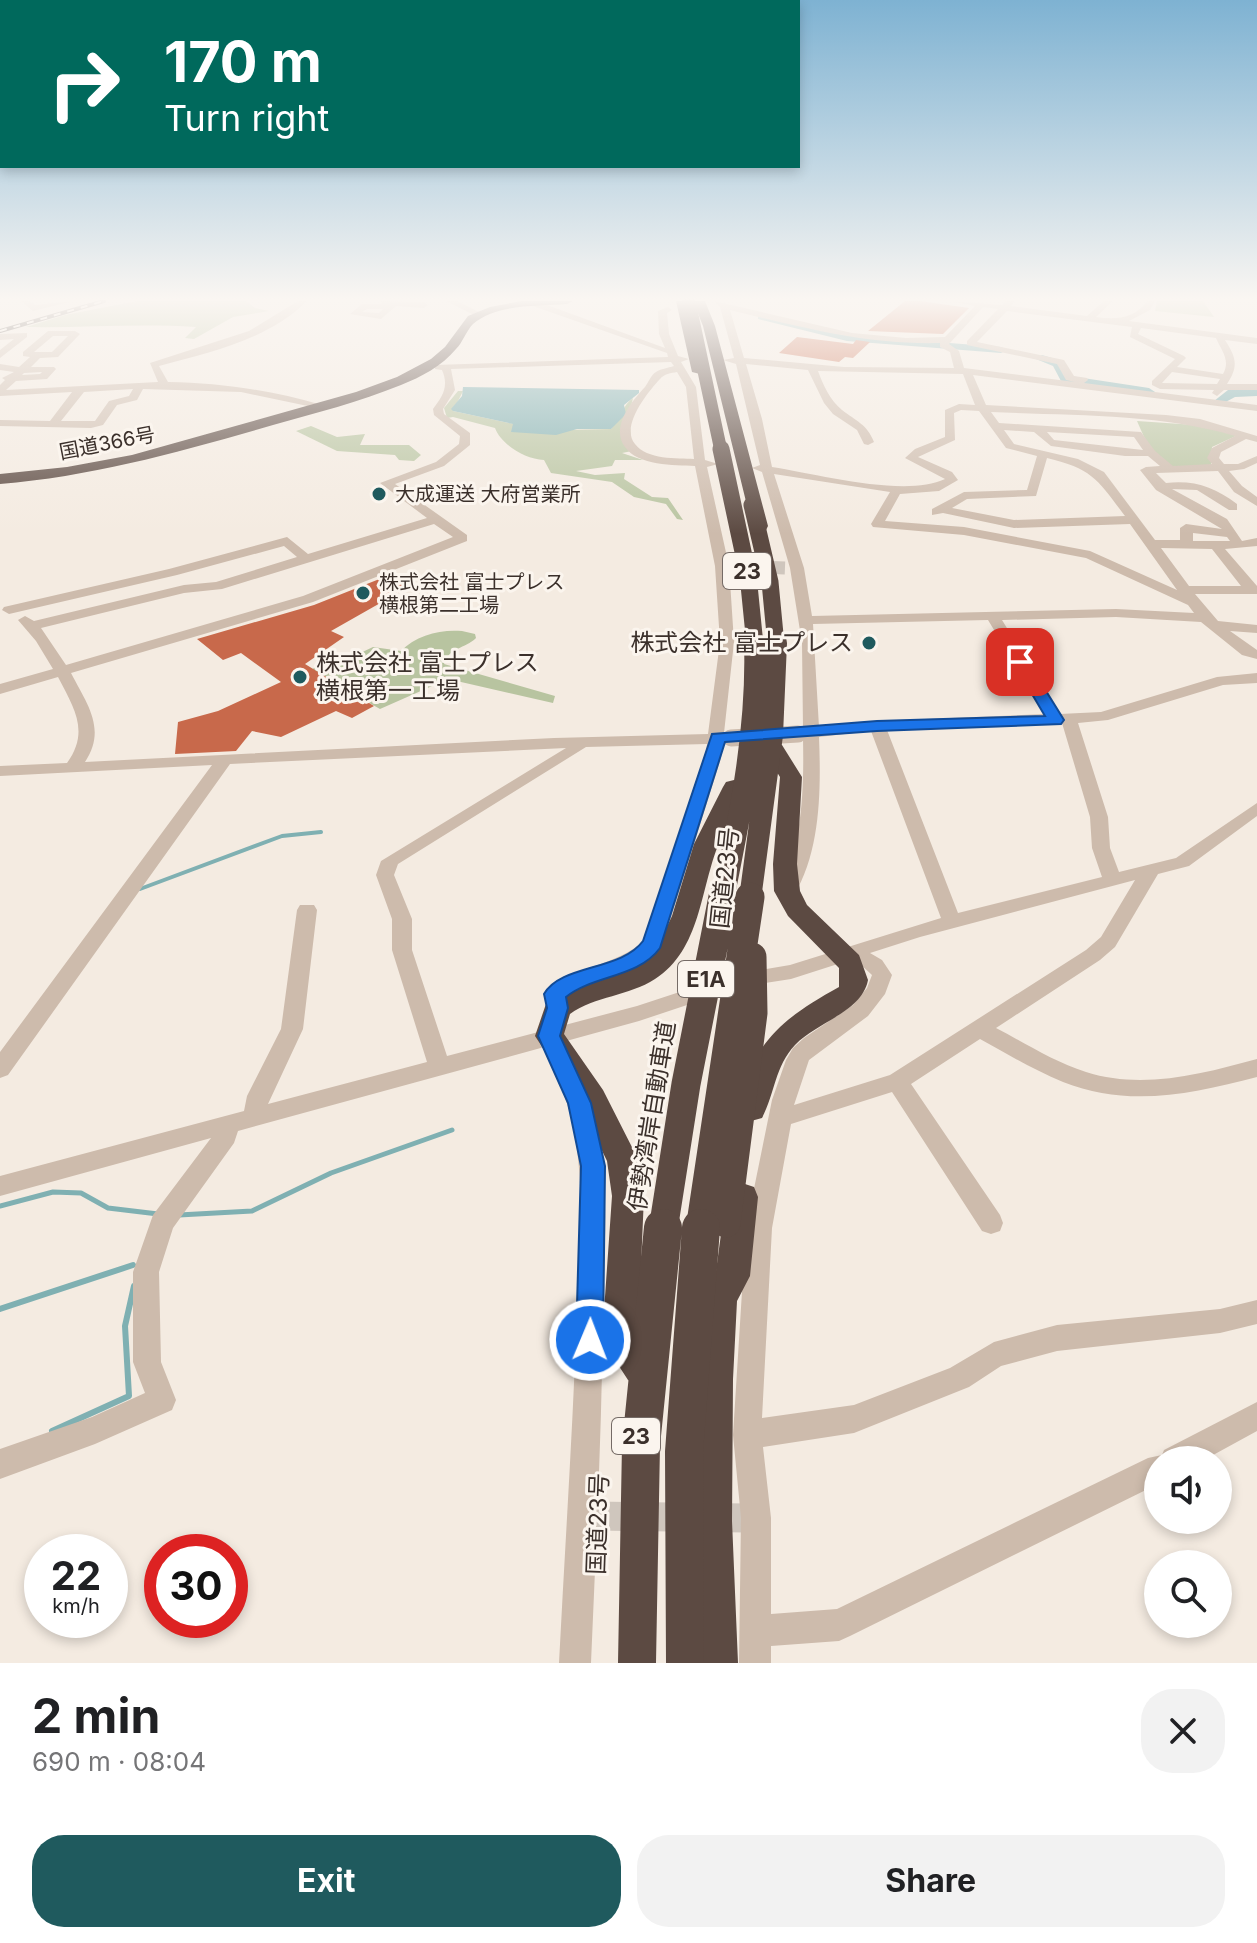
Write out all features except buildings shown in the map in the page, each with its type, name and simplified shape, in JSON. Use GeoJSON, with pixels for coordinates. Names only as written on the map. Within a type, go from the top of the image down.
{"type":"FeatureCollection","features":[{"type":"Feature","properties":{"kind":"highway","name":"国道366号"},"geometry":{"type":"LineString","coordinates":[[1,482],[146,457],[318,407],[402,379]]}},
{"type":"Feature","properties":{"kind":"highway","name":"国道23号"},"geometry":{"type":"LineString","coordinates":[[629,1663],[631,1495],[641,1368],[662,1210],[727,846],[734,787],[744,757],[753,677],[750,592],[701,379]]}},
{"type":"Feature","properties":{"kind":"highway","name":"伊勢湾岸自動車道"},"geometry":{"type":"LineString","coordinates":[[637,1663],[637,1506],[652,1320],[686,1088],[734,843],[754,708],[755,628],[746,551],[702,379]]}},
{"type":"Feature","properties":{"kind":"highway","name":"E1A"},"geometry":{"type":"LineString","coordinates":[[685,1663],[685,1417],[701,1217],[771,750],[776,669],[771,586],[719,379]]}},
{"type":"Feature","properties":{"kind":"highway","name":"国道23号"},"geometry":{"type":"LineString","coordinates":[[716,1663],[710,1556],[713,1379],[726,1223],[753,1013],[751,918],[774,750],[779,634],[773,588],[726,379]]}},
{"type":"Feature","properties":{"kind":"highway"},"geometry":{"type":"LineString","coordinates":[[720,1298],[733,1276],[746,1138],[756,1085],[769,1056],[792,1028],[851,993],[856,981],[854,969],[797,910],[787,891],[785,864],[791,777],[774,750]]}},
{"type":"Feature","properties":{"kind":"highway"},"geometry":{"type":"LineString","coordinates":[[641,1368],[620,1340],[628,1196],[623,1161],[569,1061],[553,1022],[572,998],[643,974],[667,956],[685,916],[706,844],[734,787]]}},
{"type":"Feature","properties":{"kind":"street"},"geometry":{"type":"LineString","coordinates":[[78,389],[75,380],[88,379]]}},
{"type":"Feature","properties":{"kind":"street"},"geometry":{"type":"LineString","coordinates":[[162,379],[164,384]]}},
{"type":"Feature","properties":{"kind":"street"},"geometry":{"type":"LineString","coordinates":[[0,689],[61,674],[308,599],[462,538],[386,483],[440,464],[464,445],[466,435],[439,415],[438,409],[448,399],[451,379]]}},
{"type":"Feature","properties":{"kind":"street"},"geometry":{"type":"LineString","coordinates":[[656,379],[639,396],[623,430],[625,439],[637,451],[657,460],[706,463]]}},
{"type":"Feature","properties":{"kind":"street"},"geometry":{"type":"LineString","coordinates":[[575,1663],[588,1516],[593,1166],[579,1103],[553,1022],[555,994],[567,984],[608,971],[646,952],[653,943],[724,738],[728,566],[687,379]]}},
{"type":"Feature","properties":{"kind":"street"},"geometry":{"type":"LineString","coordinates":[[744,379],[757,419],[761,469],[806,620],[811,664],[804,734],[812,782],[799,870],[787,891]]}},
{"type":"Feature","properties":{"kind":"street"},"geometry":{"type":"LineString","coordinates":[[815,379],[818,389],[840,414],[858,423],[868,442]]}},
{"type":"Feature","properties":{"kind":"street"},"geometry":{"type":"LineString","coordinates":[[968,379],[993,426],[1010,446],[1074,461],[1100,474],[1208,622],[1247,652],[1257,655]]}},
{"type":"Feature","properties":{"kind":"street"},"geometry":{"type":"LineString","coordinates":[[1024,379],[1257,408]]}},
{"type":"Feature","properties":{"kind":"street"},"geometry":{"type":"LineString","coordinates":[[1076,379],[1130,386],[1225,382]]}},
{"type":"Feature","properties":{"kind":"street"},"geometry":{"type":"LineString","coordinates":[[1160,379],[1156,383],[1160,386]]}},
{"type":"Feature","properties":{"kind":"street"},"geometry":{"type":"LineString","coordinates":[[1211,379],[1257,387]]}},
{"type":"Feature","properties":{"kind":"street"},"geometry":{"type":"LineString","coordinates":[[1208,402],[1227,379]]}},
{"type":"Feature","properties":{"kind":"street"},"geometry":{"type":"LineString","coordinates":[[0,391],[39,392],[164,384],[282,394],[318,407]]}},
{"type":"Feature","properties":{"kind":"street"},"geometry":{"type":"LineString","coordinates":[[6,424],[99,423],[113,403],[133,398],[140,385]]}},
{"type":"Feature","properties":{"kind":"street"},"geometry":{"type":"LineString","coordinates":[[53,424],[78,389]]}},
{"type":"Feature","properties":{"kind":"street"},"geometry":{"type":"LineString","coordinates":[[30,402],[39,392]]}},
{"type":"Feature","properties":{"kind":"street"},"geometry":{"type":"LineString","coordinates":[[761,469],[897,491],[935,488],[952,480],[948,474],[912,461],[911,456],[951,438],[948,420],[952,409],[981,406],[1166,418],[1200,422],[1251,437]]}},
{"type":"Feature","properties":{"kind":"street"},"geometry":{"type":"LineString","coordinates":[[6,424],[21,413]]}},
{"type":"Feature","properties":{"kind":"street"},"geometry":{"type":"LineString","coordinates":[[993,426],[1137,434],[1151,453],[1170,469]]}},
{"type":"Feature","properties":{"kind":"street"},"geometry":{"type":"LineString","coordinates":[[1037,428],[1051,443],[1125,453],[1151,453]]}},
{"type":"Feature","properties":{"kind":"street"},"geometry":{"type":"LineString","coordinates":[[1251,437],[1216,450],[1213,458],[1218,468],[1256,501]]}},
{"type":"Feature","properties":{"kind":"street"},"geometry":{"type":"LineString","coordinates":[[922,528],[928,517],[964,496],[1032,493],[1040,475],[1039,465],[1043,455]]}},
{"type":"Feature","properties":{"kind":"street"},"geometry":{"type":"LineString","coordinates":[[1235,539],[1223,522],[1160,487],[1146,470],[1240,467],[1257,459]]}},
{"type":"Feature","properties":{"kind":"street"},"geometry":{"type":"LineString","coordinates":[[1160,487],[1206,487],[1233,507]]}},
{"type":"Feature","properties":{"kind":"street"},"geometry":{"type":"LineString","coordinates":[[1244,492],[1257,487]]}},
{"type":"Feature","properties":{"kind":"street"},"geometry":{"type":"LineString","coordinates":[[897,491],[877,524],[964,531],[1090,555],[1189,596],[1254,590]]}},
{"type":"Feature","properties":{"kind":"street"},"geometry":{"type":"LineString","coordinates":[[1204,511],[1256,501]]}},
{"type":"Feature","properties":{"kind":"street"},"geometry":{"type":"LineString","coordinates":[[940,509],[1014,524],[1131,520]]}},
{"type":"Feature","properties":{"kind":"street"},"geometry":{"type":"LineString","coordinates":[[34,625],[184,589],[217,586],[437,519]]}},
{"type":"Feature","properties":{"kind":"street"},"geometry":{"type":"LineString","coordinates":[[1069,522],[1090,555]]}},
{"type":"Feature","properties":{"kind":"street"},"geometry":{"type":"LineString","coordinates":[[1014,524],[1022,541]]}},
{"type":"Feature","properties":{"kind":"street"},"geometry":{"type":"LineString","coordinates":[[1187,544],[1186,528],[1257,542]]}},
{"type":"Feature","properties":{"kind":"street"},"geometry":{"type":"LineString","coordinates":[[1152,544],[1215,544],[1235,539]]}},
{"type":"Feature","properties":{"kind":"street"},"geometry":{"type":"LineString","coordinates":[[4,607],[172,572],[287,541],[307,560]]}},
{"type":"Feature","properties":{"kind":"street"},"geometry":{"type":"LineString","coordinates":[[1215,544],[1254,590]]}},
{"type":"Feature","properties":{"kind":"street"},"geometry":{"type":"LineString","coordinates":[[172,572],[184,589]]}},
{"type":"Feature","properties":{"kind":"street"},"geometry":{"type":"LineString","coordinates":[[4,607],[34,625],[85,717],[88,735],[85,749],[73,766]]}},
{"type":"Feature","properties":{"kind":"street"},"geometry":{"type":"LineString","coordinates":[[806,620],[1116,613],[1257,629]]}},
{"type":"Feature","properties":{"kind":"street"},"geometry":{"type":"LineString","coordinates":[[992,615],[1062,720],[1099,817],[1101,848],[1113,882]]}},
{"type":"Feature","properties":{"kind":"street"},"geometry":{"type":"LineString","coordinates":[[0,771],[804,734],[877,726],[1062,720],[1119,714],[1222,680],[1257,678]]}},
{"type":"Feature","properties":{"kind":"street"},"geometry":{"type":"LineString","coordinates":[[877,726],[952,922]]}},
{"type":"Feature","properties":{"kind":"street"},"geometry":{"type":"LineString","coordinates":[[440,1068],[402,950],[402,919],[385,875],[390,861],[577,748],[580,743]]}},
{"type":"Feature","properties":{"kind":"street"},"geometry":{"type":"LineString","coordinates":[[0,1069],[224,761]]}},
{"type":"Feature","properties":{"kind":"street"},"geometry":{"type":"LineString","coordinates":[[0,1186],[440,1068],[553,1022],[705,991],[731,982],[791,972],[952,922],[1149,873],[1182,862],[1253,815]]}},
{"type":"Feature","properties":{"kind":"street"},"geometry":{"type":"LineString","coordinates":[[781,1118],[897,1082],[1101,949],[1149,873]]}},
{"type":"Feature","properties":{"kind":"street"},"geometry":{"type":"LineString","coordinates":[[254,1118],[258,1096],[292,1029],[307,910]]}},
{"type":"Feature","properties":{"kind":"street"},"geometry":{"type":"LineString","coordinates":[[755,1663],[753,1631],[757,1580],[747,1435],[759,1228],[781,1118],[781,1104],[798,1057],[835,1027],[867,1008],[879,989],[882,975],[876,963],[860,956],[842,954]]}},
{"type":"Feature","properties":{"kind":"street"},"geometry":{"type":"LineString","coordinates":[[979,1029],[1084,1080],[1116,1088],[1188,1087],[1257,1068]]}},
{"type":"Feature","properties":{"kind":"street"},"geometry":{"type":"LineString","coordinates":[[897,1082],[991,1223]]}},
{"type":"Feature","properties":{"kind":"street"},"geometry":{"type":"LineString","coordinates":[[0,1464],[95,1430],[162,1400],[147,1362],[146,1272],[167,1216],[226,1136],[227,1125]]}},
{"type":"Feature","properties":{"kind":"street"},"geometry":{"type":"LineString","coordinates":[[747,1435],[854,1419],[959,1378],[994,1355],[1057,1338],[1220,1321],[1257,1312]]}},
{"type":"Feature","properties":{"kind":"street"},"geometry":{"type":"LineString","coordinates":[[1200,1446],[1257,1416]]}},
{"type":"Feature","properties":{"kind":"street"},"geometry":{"type":"LineString","coordinates":[[753,1631],[839,1625],[1144,1475]]}},
{"type":"Feature","properties":{"kind":"green space"},"geometry":{"type":"Polygon","coordinates":[[[458,391],[463,391],[453,411],[514,424],[512,431],[611,429],[633,398],[629,415],[632,451],[622,453],[643,460],[615,460],[612,466],[576,471],[595,475],[625,473],[624,479],[652,497],[668,498],[683,520],[677,519],[666,504],[634,497],[612,482],[551,473],[544,460],[514,450],[502,440],[495,428],[447,418],[444,408],[458,391]]]}},
{"type":"Feature","properties":{"kind":"green space"},"geometry":{"type":"Polygon","coordinates":[[[1137,421],[1210,426],[1238,435],[1212,447],[1211,466],[1170,469],[1151,453],[1137,421]]]}},
{"type":"Feature","properties":{"kind":"green space"},"geometry":{"type":"Polygon","coordinates":[[[311,426],[337,437],[365,434],[360,445],[409,445],[421,455],[414,461],[399,460],[395,455],[337,451],[296,431],[311,426]]]}},
{"type":"Feature","properties":{"kind":"green space"},"geometry":{"type":"Polygon","coordinates":[[[462,631],[475,634],[476,638],[453,651],[444,664],[555,696],[553,703],[448,679],[380,709],[311,670],[326,660],[354,656],[373,647],[401,651],[429,634],[462,631]]]}},
{"type":"Feature","properties":{"kind":"water"},"geometry":{"type":"Polygon","coordinates":[[[463,387],[639,390],[639,393],[624,405],[626,414],[611,429],[577,429],[556,435],[511,432],[513,424],[453,411],[451,409],[462,396],[463,387]]]}},
{"type":"Feature","properties":{"kind":"waterway"},"geometry":{"type":"LineString","coordinates":[[1067,379],[1149,392]]}},
{"type":"Feature","properties":{"kind":"waterway"},"geometry":{"type":"LineString","coordinates":[[1220,401],[1232,393],[1257,392]]}},
{"type":"Feature","properties":{"kind":"waterway"},"geometry":{"type":"LineString","coordinates":[[140,889],[282,836],[321,832]]}},
{"type":"Feature","properties":{"kind":"waterway"},"geometry":{"type":"LineString","coordinates":[[179,1215],[252,1211],[331,1173],[452,1130]]}},
{"type":"Feature","properties":{"kind":"waterway"},"geometry":{"type":"LineString","coordinates":[[0,1206],[53,1192],[81,1193],[108,1208],[158,1214]]}},
{"type":"Feature","properties":{"kind":"waterway"},"geometry":{"type":"LineString","coordinates":[[0,1309],[133,1265]]}},
{"type":"Feature","properties":{"kind":"waterway"},"geometry":{"type":"LineString","coordinates":[[52,1431],[129,1396],[125,1326],[134,1286]]}},
{"type":"Feature","properties":{"kind":"tunnel"},"geometry":{"type":"LineString","coordinates":[[734,566],[785,568]]}},
{"type":"Feature","properties":{"kind":"tunnel"},"geometry":{"type":"LineString","coordinates":[[597,1516],[747,1518]]}},
{"type":"Feature","properties":{"kind":"place","name":"大成運送 大府営業所"},"geometry":{"type":"Point","coordinates":[379,494]}},
{"type":"Feature","properties":{"kind":"place","name":"株式会社 富士プレス 横根第二工場"},"geometry":{"type":"Point","coordinates":[363,593]}},
{"type":"Feature","properties":{"kind":"place","name":"株式会社 富士プレス"},"geometry":{"type":"Point","coordinates":[869,643]}},
{"type":"Feature","properties":{"kind":"place","name":"株式会社 富士プレス 横根第一工場"},"geometry":{"type":"Point","coordinates":[300,677]}},
{"type":"Feature","properties":{"kind":"route"},"geometry":{"type":"LineString","coordinates":[[590,1340],[593,1166],[579,1103],[549,1036],[557,1008],[555,994],[567,984],[608,971],[646,952],[653,943],[718,738],[877,726],[1056,720],[1020,662]]}}]}
